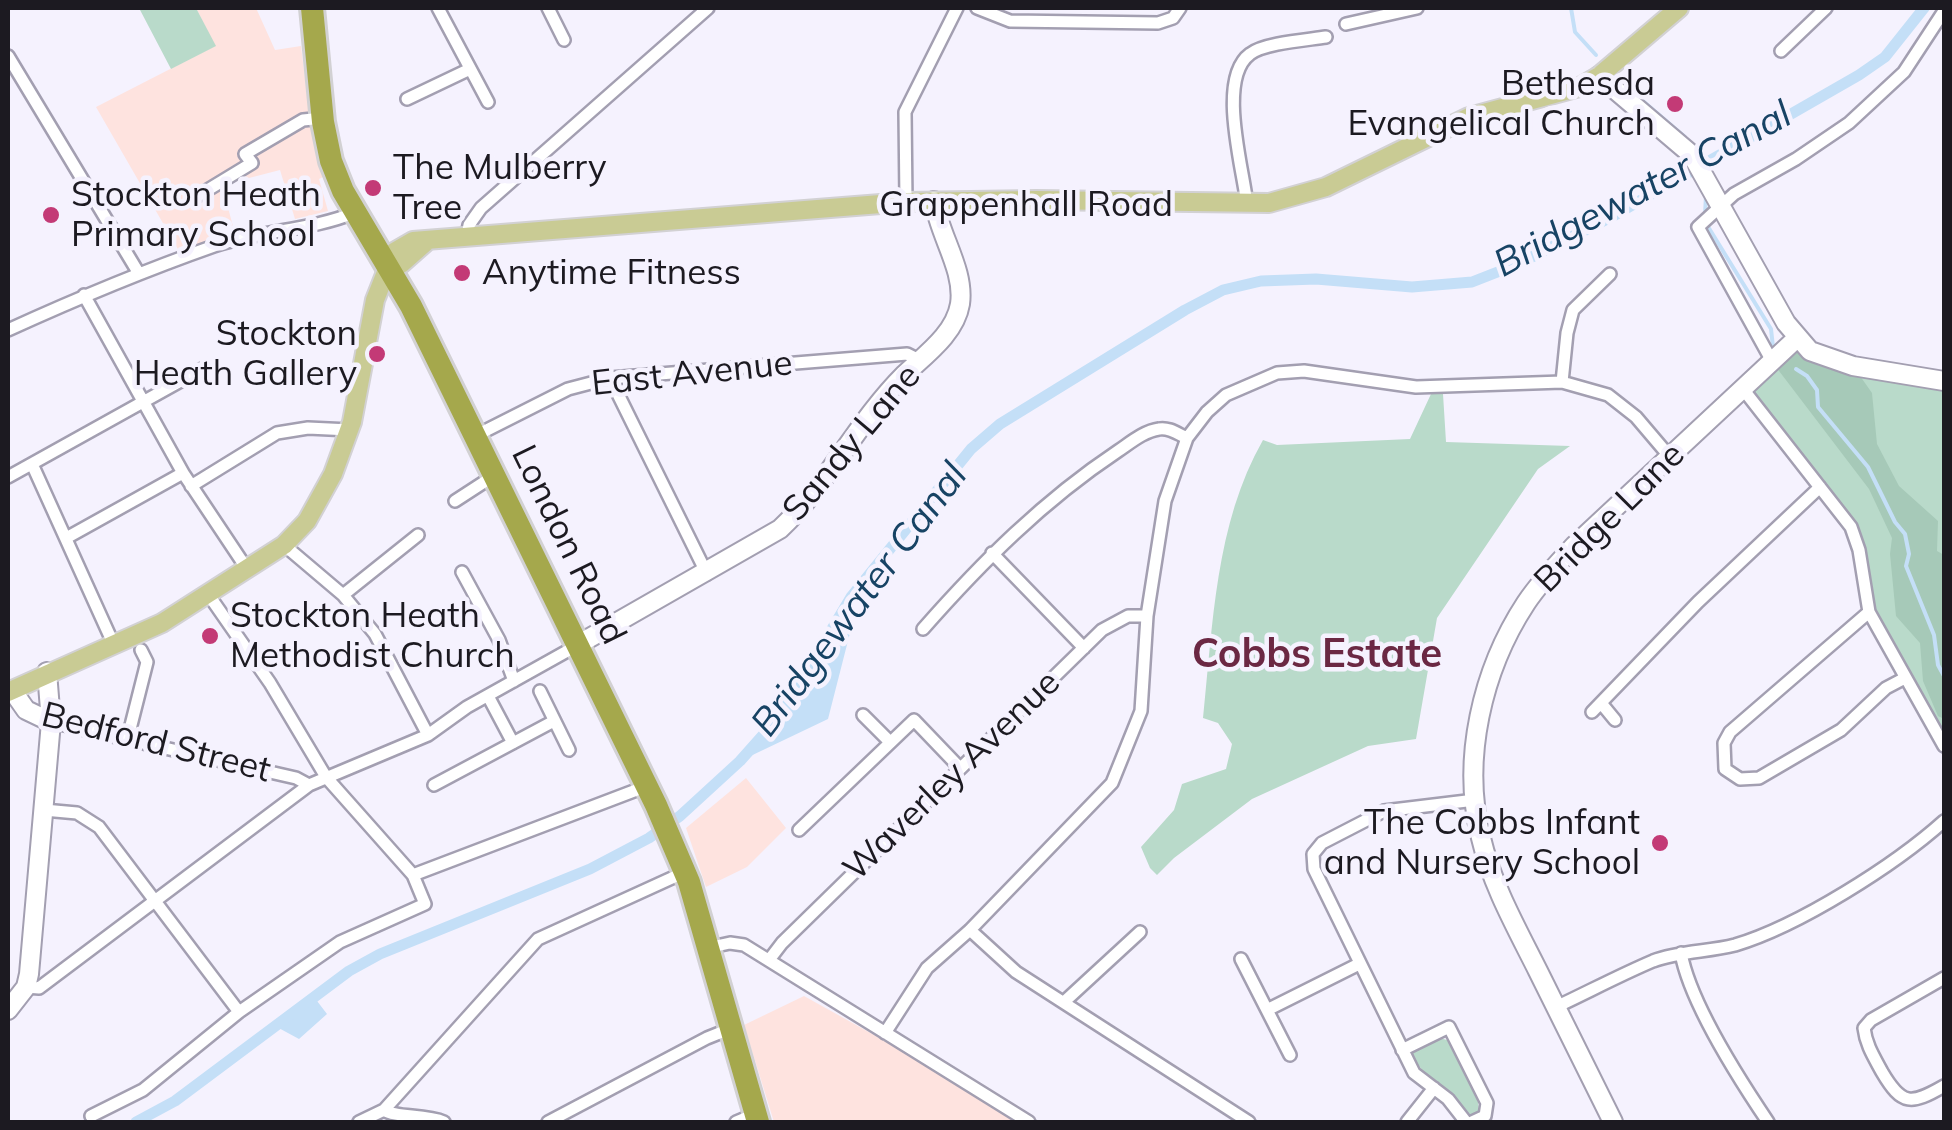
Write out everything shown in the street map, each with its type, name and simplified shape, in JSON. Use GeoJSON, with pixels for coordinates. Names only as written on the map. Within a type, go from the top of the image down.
{"type":"FeatureCollection","features":[{"type":"Feature","properties":{"kind":"highway","name":"London Road"},"geometry":{"type":"LineString","coordinates":[[312,8],[322,118],[343,191],[389,265],[660,813],[684,872],[732,1028],[750,1120]]}},
{"type":"Feature","properties":{"kind":"main road","name":"Grappenhall Road"},"geometry":{"type":"LineString","coordinates":[[389,265],[401,264],[428,241],[466,235],[906,202],[1247,205],[1308,194],[1469,117],[1561,93],[1599,76],[1680,8]]}},
{"type":"Feature","properties":{"kind":"main road"},"geometry":{"type":"LineString","coordinates":[[10,691],[162,623],[284,545],[307,521],[350,430],[372,313],[389,265]]}},
{"type":"Feature","properties":{"kind":"street"},"geometry":{"type":"LineString","coordinates":[[438,8],[488,102]]}},
{"type":"Feature","properties":{"kind":"street"},"geometry":{"type":"LineString","coordinates":[[548,8],[564,40]]}},
{"type":"Feature","properties":{"kind":"street"},"geometry":{"type":"LineString","coordinates":[[466,235],[474,216],[490,200],[708,8]]}},
{"type":"Feature","properties":{"kind":"street"},"geometry":{"type":"LineString","coordinates":[[906,202],[905,112],[956,8]]}},
{"type":"Feature","properties":{"kind":"street"},"geometry":{"type":"LineString","coordinates":[[978,8],[1010,21],[1158,23],[1173,18],[1180,8]]}},
{"type":"Feature","properties":{"kind":"street"},"geometry":{"type":"LineString","coordinates":[[1346,24],[1418,8]]}},
{"type":"Feature","properties":{"kind":"street"},"geometry":{"type":"LineString","coordinates":[[1781,50],[1826,8]]}},
{"type":"Feature","properties":{"kind":"street"},"geometry":{"type":"LineString","coordinates":[[1772,362],[1698,227],[1716,210],[1849,123],[1904,72],[1944,11]]}},
{"type":"Feature","properties":{"kind":"street"},"geometry":{"type":"LineString","coordinates":[[1247,205],[1234,123],[1244,60],[1258,49],[1326,37]]}},
{"type":"Feature","properties":{"kind":"street"},"geometry":{"type":"LineString","coordinates":[[8,56],[138,272]]}},
{"type":"Feature","properties":{"kind":"street"},"geometry":{"type":"LineString","coordinates":[[407,98],[470,70]]}},
{"type":"Feature","properties":{"kind":"street"},"geometry":{"type":"LineString","coordinates":[[1599,76],[1686,149],[1716,210],[1797,338],[1810,351],[1828,360],[1944,382]]}},
{"type":"Feature","properties":{"kind":"street"},"geometry":{"type":"LineString","coordinates":[[196,197],[252,164],[246,154],[312,119]]}},
{"type":"Feature","properties":{"kind":"street","name":"Sandy Lane"},"geometry":{"type":"LineString","coordinates":[[579,644],[768,539],[791,519],[864,420],[952,326],[960,303],[957,272],[934,201]]}},
{"type":"Feature","properties":{"kind":"street"},"geometry":{"type":"LineString","coordinates":[[8,330],[138,272],[214,246],[309,228],[356,212]]}},
{"type":"Feature","properties":{"kind":"street"},"geometry":{"type":"LineString","coordinates":[[1562,382],[1567,333],[1574,310],[1610,274]]}},
{"type":"Feature","properties":{"kind":"street"},"geometry":{"type":"LineString","coordinates":[[84,295],[183,473],[246,569]]}},
{"type":"Feature","properties":{"kind":"street","name":"Bridge Lane"},"geometry":{"type":"LineString","coordinates":[[1613,1122],[1494,878],[1480,838],[1475,748],[1482,703],[1526,602],[1575,545],[1797,338]]}},
{"type":"Feature","properties":{"kind":"street","name":"East Avenue"},"geometry":{"type":"LineString","coordinates":[[475,436],[568,389],[610,378],[907,354],[919,360]]}},
{"type":"Feature","properties":{"kind":"street"},"geometry":{"type":"LineString","coordinates":[[8,477],[204,368]]}},
{"type":"Feature","properties":{"kind":"street"},"geometry":{"type":"LineString","coordinates":[[884,1033],[927,968],[970,930],[1112,783],[1141,712],[1147,616],[1166,501],[1187,438],[1226,395],[1277,374],[1304,372],[1416,387],[1562,382],[1608,394],[1636,417],[1670,456]]}},
{"type":"Feature","properties":{"kind":"street"},"geometry":{"type":"LineString","coordinates":[[610,378],[707,574]]}},
{"type":"Feature","properties":{"kind":"street"},"geometry":{"type":"LineString","coordinates":[[1743,390],[1857,538],[1869,612],[1944,746]]}},
{"type":"Feature","properties":{"kind":"street"},"geometry":{"type":"LineString","coordinates":[[191,486],[277,433],[308,428],[350,430]]}},
{"type":"Feature","properties":{"kind":"street"},"geometry":{"type":"LineString","coordinates":[[923,629],[992,553],[1041,509],[1136,440],[1165,428],[1187,438]]}},
{"type":"Feature","properties":{"kind":"street"},"geometry":{"type":"LineString","coordinates":[[32,464],[114,642]]}},
{"type":"Feature","properties":{"kind":"street"},"geometry":{"type":"LineString","coordinates":[[68,537],[183,473]]}},
{"type":"Feature","properties":{"kind":"street"},"geometry":{"type":"LineString","coordinates":[[455,500],[495,476]]}},
{"type":"Feature","properties":{"kind":"street"},"geometry":{"type":"LineString","coordinates":[[1615,720],[1596,708],[1698,602],[1820,488]]}},
{"type":"Feature","properties":{"kind":"street"},"geometry":{"type":"LineString","coordinates":[[343,595],[418,535]]}},
{"type":"Feature","properties":{"kind":"street"},"geometry":{"type":"LineString","coordinates":[[284,545],[343,595],[375,634],[428,735]]}},
{"type":"Feature","properties":{"kind":"street"},"geometry":{"type":"LineString","coordinates":[[992,553],[1084,648]]}},
{"type":"Feature","properties":{"kind":"street"},"geometry":{"type":"LineString","coordinates":[[462,572],[499,640],[514,681]]}},
{"type":"Feature","properties":{"kind":"street"},"geometry":{"type":"LineString","coordinates":[[92,1116],[143,1090],[239,1012],[340,942],[426,904],[413,874],[326,777],[270,683],[208,594]]}},
{"type":"Feature","properties":{"kind":"street"},"geometry":{"type":"LineString","coordinates":[[1869,612],[1730,732],[1724,744],[1725,769],[1740,779],[1758,778],[1840,730],[1886,688],[1906,678]]}},
{"type":"Feature","properties":{"kind":"street","name":"Waverley Avenue"},"geometry":{"type":"LineString","coordinates":[[769,960],[1084,648],[1116,620],[1147,616]]}},
{"type":"Feature","properties":{"kind":"street"},"geometry":{"type":"LineString","coordinates":[[26,987],[40,988],[308,785],[428,735],[579,644]]}},
{"type":"Feature","properties":{"kind":"street"},"geometry":{"type":"LineString","coordinates":[[127,741],[146,662],[141,650]]}},
{"type":"Feature","properties":{"kind":"street"},"geometry":{"type":"LineString","coordinates":[[8,1010],[26,987],[31,960],[51,722],[47,672]]}},
{"type":"Feature","properties":{"kind":"street","name":"Bedford Street"},"geometry":{"type":"LineString","coordinates":[[10,691],[26,710],[51,722],[296,778],[308,785]]}},
{"type":"Feature","properties":{"kind":"street"},"geometry":{"type":"LineString","coordinates":[[540,691],[568,750]]}},
{"type":"Feature","properties":{"kind":"street"},"geometry":{"type":"LineString","coordinates":[[488,696],[514,743]]}},
{"type":"Feature","properties":{"kind":"street"},"geometry":{"type":"LineString","coordinates":[[863,715],[890,742]]}},
{"type":"Feature","properties":{"kind":"street"},"geometry":{"type":"LineString","coordinates":[[799,830],[914,720],[960,768]]}},
{"type":"Feature","properties":{"kind":"street"},"geometry":{"type":"LineString","coordinates":[[434,786],[554,722]]}},
{"type":"Feature","properties":{"kind":"street"},"geometry":{"type":"LineString","coordinates":[[413,874],[647,786]]}},
{"type":"Feature","properties":{"kind":"street"},"geometry":{"type":"LineString","coordinates":[[1402,1050],[1448,1028],[1487,1103],[1485,1116],[1469,1122],[1448,1099],[1414,1073],[1402,1050],[1359,964],[1314,869],[1314,854],[1322,843],[1384,812],[1475,800]]}},
{"type":"Feature","properties":{"kind":"street"},"geometry":{"type":"LineString","coordinates":[[44,810],[77,814],[92,821],[239,1012]]}},
{"type":"Feature","properties":{"kind":"street"},"geometry":{"type":"LineString","coordinates":[[1556,1007],[1651,962],[1734,945],[1782,926],[1884,868],[1944,821]]}},
{"type":"Feature","properties":{"kind":"street"},"geometry":{"type":"LineString","coordinates":[[359,1122],[384,1110],[538,940],[684,872]]}},
{"type":"Feature","properties":{"kind":"street"},"geometry":{"type":"LineString","coordinates":[[970,930],[1016,972],[1249,1122]]}},
{"type":"Feature","properties":{"kind":"street"},"geometry":{"type":"LineString","coordinates":[[1064,1002],[1140,932]]}},
{"type":"Feature","properties":{"kind":"street"},"geometry":{"type":"LineString","coordinates":[[707,948],[744,945],[1029,1122]]}},
{"type":"Feature","properties":{"kind":"street"},"geometry":{"type":"LineString","coordinates":[[1681,953],[1687,978],[1735,1072],[1768,1122]]}},
{"type":"Feature","properties":{"kind":"street"},"geometry":{"type":"LineString","coordinates":[[1242,960],[1290,1055]]}},
{"type":"Feature","properties":{"kind":"street"},"geometry":{"type":"LineString","coordinates":[[1267,1010],[1359,964]]}},
{"type":"Feature","properties":{"kind":"street"},"geometry":{"type":"LineString","coordinates":[[1944,978],[1871,1020],[1864,1028],[1866,1043],[1894,1094],[1904,1100],[1924,1098],[1944,1086]]}},
{"type":"Feature","properties":{"kind":"street"},"geometry":{"type":"LineString","coordinates":[[548,1122],[732,1028]]}},
{"type":"Feature","properties":{"kind":"street"},"geometry":{"type":"LineString","coordinates":[[1408,1122],[1434,1088]]}},
{"type":"Feature","properties":{"kind":"street"},"geometry":{"type":"LineString","coordinates":[[384,1110],[391,1116],[425,1116],[444,1122]]}},
{"type":"Feature","properties":{"kind":"shaded area"},"geometry":{"type":"Polygon","coordinates":[[[196,8],[256,8],[275,50],[301,46],[311,128],[323,177],[319,179],[328,211],[295,219],[280,170],[222,185],[235,234],[179,251],[96,107],[215,46],[196,8]]]}},
{"type":"Feature","properties":{"kind":"shaded area"},"geometry":{"type":"Polygon","coordinates":[[[746,778],[786,828],[747,867],[706,887],[686,828],[746,778]]]}},
{"type":"Feature","properties":{"kind":"shaded area"},"geometry":{"type":"Polygon","coordinates":[[[804,996],[964,1085],[1019,1122],[774,1122],[744,1025],[804,996]]]}},
{"type":"Feature","properties":{"kind":"green space"},"geometry":{"type":"Polygon","coordinates":[[[139,8],[196,8],[216,46],[171,69],[139,8]]]}},
{"type":"Feature","properties":{"kind":"green space"},"geometry":{"type":"Polygon","coordinates":[[[1797,338],[1874,368],[1944,383],[1944,745],[1869,612],[1857,538],[1743,389],[1797,338]]]}},
{"type":"Feature","properties":{"kind":"green space"},"geometry":{"type":"Polygon","coordinates":[[[1797,338],[1853,366],[1872,393],[1877,444],[1899,486],[1938,521],[1937,551],[1944,555],[1944,719],[1938,716],[1923,681],[1920,643],[1896,616],[1892,538],[1869,489],[1773,363],[1797,338]]]}},
{"type":"Feature","properties":{"kind":"green space"},"geometry":{"type":"Polygon","coordinates":[[[1431,394],[1443,394],[1446,442],[1570,446],[1538,469],[1437,618],[1416,739],[1368,746],[1252,799],[1157,875],[1141,847],[1174,810],[1182,784],[1226,769],[1232,744],[1218,723],[1203,718],[1214,611],[1235,506],[1263,440],[1277,445],[1410,439],[1431,394]]]}},
{"type":"Feature","properties":{"kind":"green space"},"geometry":{"type":"Polygon","coordinates":[[[1440,1038],[1447,1040],[1472,1084],[1479,1111],[1472,1117],[1423,1071],[1411,1054],[1440,1038]]]}},
{"type":"Feature","properties":{"kind":"water"},"geometry":{"type":"Polygon","coordinates":[[[851,597],[851,629],[828,719],[740,761],[780,716],[851,597]]]}},
{"type":"Feature","properties":{"kind":"water"},"geometry":{"type":"Polygon","coordinates":[[[314,997],[327,1014],[299,1039],[275,1026],[314,997]]]}},
{"type":"Feature","properties":{"kind":"waterway"},"geometry":{"type":"LineString","coordinates":[[1571,8],[1575,32],[1596,55]]}},
{"type":"Feature","properties":{"kind":"waterway","name":"Bridgewater Canal"},"geometry":{"type":"LineString","coordinates":[[136,1122],[175,1101],[349,971],[380,954],[590,869],[649,838],[680,816],[740,761],[780,716],[851,597],[971,449],[1000,424],[1223,290],[1261,281],[1316,279],[1412,287],[1472,282],[1518,264],[1615,215],[1859,75],[1885,57],[1924,8]]}},
{"type":"Feature","properties":{"kind":"waterway"},"geometry":{"type":"LineString","coordinates":[[1630,90],[1685,137]]}},
{"type":"Feature","properties":{"kind":"waterway"},"geometry":{"type":"LineString","coordinates":[[1705,215],[1706,195]]}},
{"type":"Feature","properties":{"kind":"waterway"},"geometry":{"type":"LineString","coordinates":[[1707,225],[1771,329],[1773,347]]}},
{"type":"Feature","properties":{"kind":"waterway"},"geometry":{"type":"LineString","coordinates":[[1796,369],[1817,390],[1818,407],[1868,467],[1905,534],[1909,554],[1906,566],[1934,635],[1938,665],[1944,676]]}},
{"type":"Feature","properties":{"kind":"place","name":"Bethesda Evangelical Church"},"geometry":{"type":"Point","coordinates":[1675,104]}},
{"type":"Feature","properties":{"kind":"place","name":"The Mulberry Tree"},"geometry":{"type":"Point","coordinates":[373,188]}},
{"type":"Feature","properties":{"kind":"place","name":"Stockton Heath Primary School"},"geometry":{"type":"Point","coordinates":[51,215]}},
{"type":"Feature","properties":{"kind":"place","name":"Anytime Fitness"},"geometry":{"type":"Point","coordinates":[462,273]}},
{"type":"Feature","properties":{"kind":"place","name":"Stockton Heath Gallery"},"geometry":{"type":"Point","coordinates":[377,354]}},
{"type":"Feature","properties":{"kind":"place","name":"Stockton Heath Methodist Church"},"geometry":{"type":"Point","coordinates":[210,636]}},
{"type":"Feature","properties":{"kind":"place","name":"The Cobbs Infant and Nursery School"},"geometry":{"type":"Point","coordinates":[1660,843]}},
{"type":"Feature","properties":{"kind":"district","name":"Cobbs Estate"},"geometry":{"type":"Point","coordinates":[1317,655]}}]}
